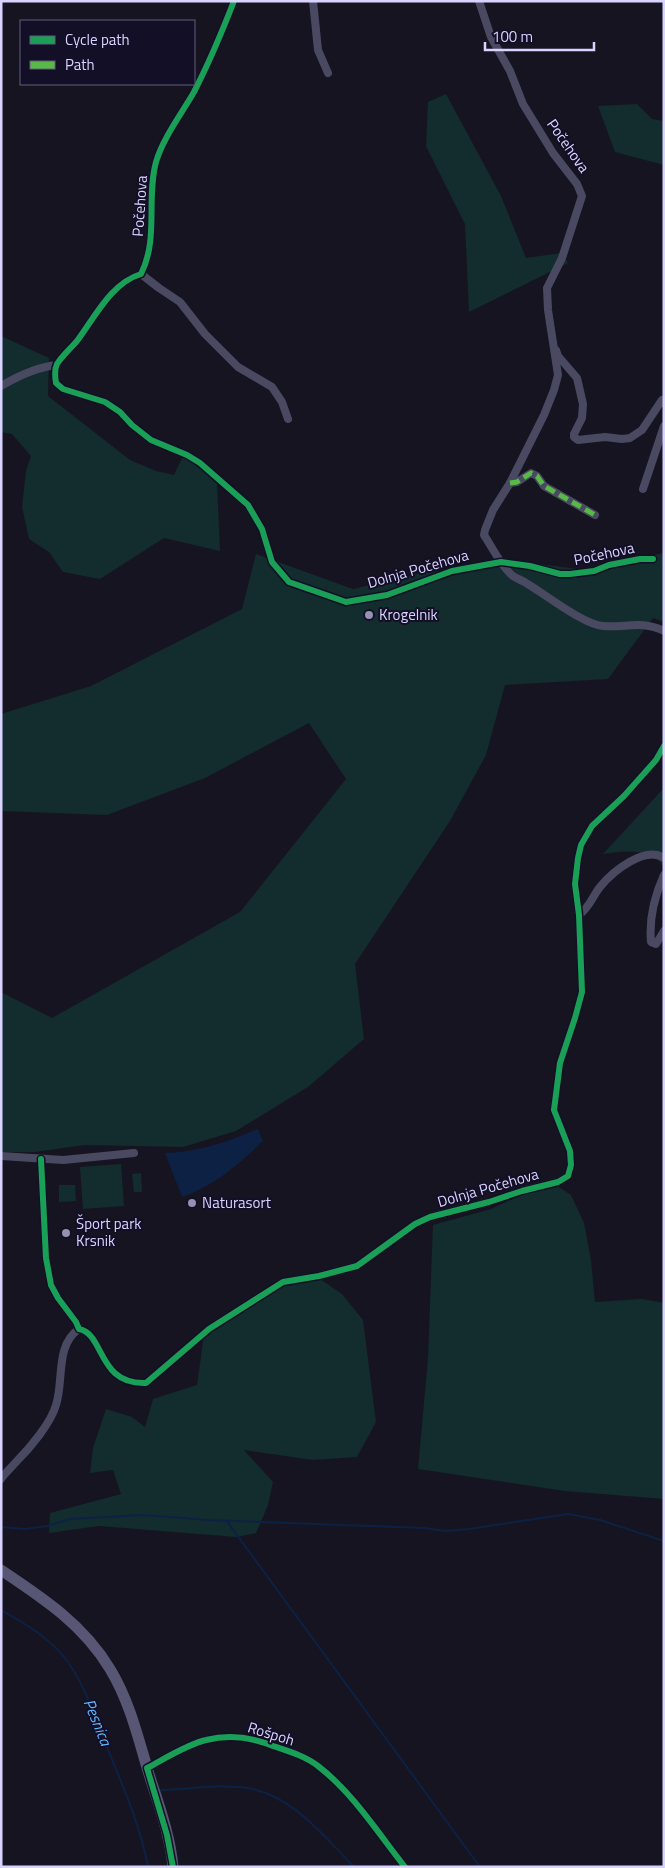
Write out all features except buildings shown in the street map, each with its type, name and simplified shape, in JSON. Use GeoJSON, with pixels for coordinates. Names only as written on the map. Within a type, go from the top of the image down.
{"type":"FeatureCollection","features":[{"type":"Feature","properties":{"kind":"main road"},"geometry":{"type":"LineString","coordinates":[[1,1570],[63,1614],[81,1630],[110,1669],[121,1690],[134,1725],[167,1835],[173,1867]]}},
{"type":"Feature","properties":{"kind":"street","name":"Počehova"},"geometry":{"type":"LineString","coordinates":[[140,274],[146,260],[152,230],[152,191],[156,160],[194,91],[234,1]]}},
{"type":"Feature","properties":{"kind":"street"},"geometry":{"type":"LineString","coordinates":[[313,1],[318,50],[328,73]]}},
{"type":"Feature","properties":{"kind":"street","name":"Počehova"},"geometry":{"type":"LineString","coordinates":[[479,1],[491,37],[510,71],[523,104],[553,153],[577,184],[582,194],[562,258],[547,288],[552,342],[558,375],[554,390],[544,415],[510,482],[493,510],[484,535],[501,562],[530,566],[560,574],[577,574],[609,565],[640,559],[653,559]]}},
{"type":"Feature","properties":{"kind":"street"},"geometry":{"type":"LineString","coordinates":[[1,386],[31,371],[57,365],[113,292],[134,276],[140,274],[180,302],[205,334],[238,367],[272,387],[282,402],[288,419]]}},
{"type":"Feature","properties":{"kind":"street","name":"Počehova"},"geometry":{"type":"LineString","coordinates":[[552,342],[558,356],[577,378],[583,404],[582,418],[574,437],[578,440],[605,437],[630,438],[642,430],[662,400],[664,403]]}},
{"type":"Feature","properties":{"kind":"street","name":"Dolnja Počehova"},"geometry":{"type":"LineString","coordinates":[[57,365],[54,375],[56,384],[63,389],[105,402],[120,412],[132,425],[151,440],[187,455],[200,463],[248,505],[262,529],[272,562],[289,582],[346,602],[387,595],[452,571],[501,562]]}},
{"type":"Feature","properties":{"kind":"street"},"geometry":{"type":"LineString","coordinates":[[643,489],[664,426]]}},
{"type":"Feature","properties":{"kind":"street"},"geometry":{"type":"LineString","coordinates":[[510,482],[516,482],[531,473],[537,476],[544,486],[595,515]]}},
{"type":"Feature","properties":{"kind":"street"},"geometry":{"type":"LineString","coordinates":[[501,562],[512,576],[526,582],[566,609],[595,624],[602,626],[643,624],[664,631]]}},
{"type":"Feature","properties":{"kind":"street","name":"Dolnja Počehova"},"geometry":{"type":"LineString","coordinates":[[41,1159],[46,1258],[51,1285],[79,1328],[86,1331],[107,1365],[119,1378],[133,1384],[146,1384],[209,1329],[283,1282],[319,1276],[357,1266],[416,1224],[430,1217],[489,1202],[522,1190],[558,1182],[565,1178],[568,1176],[571,1164],[570,1150],[554,1110],[560,1063],[576,1018],[582,992],[579,915],[575,876],[580,852],[592,826],[624,796],[656,760],[664,746]]}},
{"type":"Feature","properties":{"kind":"street"},"geometry":{"type":"LineString","coordinates":[[579,915],[589,907],[604,883],[630,862],[649,854],[659,854],[664,858]]}},
{"type":"Feature","properties":{"kind":"street"},"geometry":{"type":"LineString","coordinates":[[664,875],[657,890],[650,932],[651,942],[656,944],[664,931]]}},
{"type":"Feature","properties":{"kind":"street"},"geometry":{"type":"LineString","coordinates":[[1,1156],[63,1160],[134,1153]]}},
{"type":"Feature","properties":{"kind":"street"},"geometry":{"type":"LineString","coordinates":[[1,1479],[39,1435],[51,1416],[56,1405],[66,1348],[70,1338],[79,1328]]}},
{"type":"Feature","properties":{"kind":"street","name":"Rošpoh"},"geometry":{"type":"LineString","coordinates":[[147,1768],[204,1740],[223,1737],[240,1737],[260,1741],[298,1755],[318,1766],[350,1797],[405,1867]]}},
{"type":"Feature","properties":{"kind":"green space"},"geometry":{"type":"Polygon","coordinates":[[[446,94],[501,196],[526,258],[561,253],[568,263],[469,312],[465,224],[426,146],[428,102],[446,94]]]}},
{"type":"Feature","properties":{"kind":"green space"},"geometry":{"type":"Polygon","coordinates":[[[637,104],[652,119],[664,121],[664,165],[615,152],[598,106],[637,104]]]}},
{"type":"Feature","properties":{"kind":"green space"},"geometry":{"type":"Polygon","coordinates":[[[1,336],[49,358],[48,396],[130,460],[156,471],[174,475],[183,456],[217,482],[220,551],[164,538],[100,579],[63,572],[49,552],[29,539],[22,507],[26,471],[31,456],[12,434],[1,432],[1,336]]]}},
{"type":"Feature","properties":{"kind":"green space"},"geometry":{"type":"Polygon","coordinates":[[[664,553],[664,622],[653,618],[608,679],[505,685],[486,755],[450,821],[355,964],[364,1039],[308,1087],[236,1131],[183,1147],[84,1145],[35,1152],[1,1152],[1,992],[52,1018],[240,912],[346,779],[309,723],[205,778],[107,815],[1,811],[1,714],[91,686],[242,609],[256,554],[353,589],[421,573],[515,561],[578,569],[664,553]]]}},
{"type":"Feature","properties":{"kind":"green space"},"geometry":{"type":"Polygon","coordinates":[[[664,790],[664,867],[659,861],[645,853],[620,852],[603,854],[664,790]]]}},
{"type":"Feature","properties":{"kind":"green space"},"geometry":{"type":"Polygon","coordinates":[[[121,1164],[124,1206],[83,1209],[80,1167],[121,1164]]]}},
{"type":"Feature","properties":{"kind":"green space"},"geometry":{"type":"Polygon","coordinates":[[[141,1173],[142,1192],[134,1192],[132,1174],[141,1173]]]}},
{"type":"Feature","properties":{"kind":"green space"},"geometry":{"type":"Polygon","coordinates":[[[59,1185],[75,1185],[76,1201],[59,1202],[59,1185]]]}},
{"type":"Feature","properties":{"kind":"green space"},"geometry":{"type":"Polygon","coordinates":[[[559,1187],[571,1195],[584,1223],[591,1260],[595,1302],[642,1299],[664,1303],[664,1499],[565,1491],[418,1469],[428,1358],[433,1225],[491,1209],[523,1194],[559,1187]]]}},
{"type":"Feature","properties":{"kind":"green space"},"geometry":{"type":"Polygon","coordinates":[[[320,1279],[342,1294],[363,1320],[376,1422],[357,1457],[313,1460],[244,1450],[273,1482],[268,1505],[256,1533],[236,1537],[99,1526],[49,1533],[50,1513],[121,1494],[113,1470],[90,1473],[93,1448],[106,1409],[132,1417],[145,1427],[153,1399],[197,1385],[204,1335],[284,1285],[320,1279]]]}},
{"type":"Feature","properties":{"kind":"water"},"geometry":{"type":"Polygon","coordinates":[[[258,1129],[263,1141],[245,1158],[215,1181],[182,1197],[165,1153],[213,1146],[258,1129]]]}},
{"type":"Feature","properties":{"kind":"waterway"},"geometry":{"type":"LineString","coordinates":[[1,1527],[25,1529],[47,1526],[70,1519],[143,1515],[208,1520],[425,1528],[445,1531],[568,1514],[600,1520],[664,1541]]}},
{"type":"Feature","properties":{"kind":"waterway"},"geometry":{"type":"LineString","coordinates":[[226,1520],[480,1867]]}},
{"type":"Feature","properties":{"kind":"waterway","name":"Pesnica"},"geometry":{"type":"LineString","coordinates":[[1,1610],[27,1625],[51,1643],[65,1658],[78,1677],[129,1803],[140,1834],[148,1867]]}},
{"type":"Feature","properties":{"kind":"waterway"},"geometry":{"type":"LineString","coordinates":[[161,1790],[226,1786],[263,1792],[293,1808],[306,1818],[354,1867]]}},
{"type":"Feature","properties":{"kind":"marked path"},"geometry":{"type":"LineString","coordinates":[[510,483],[517,482],[531,473],[537,476],[544,486],[595,515]]}},
{"type":"Feature","properties":{"kind":"cycle path"},"geometry":{"type":"LineString","coordinates":[[234,1],[200,81],[159,153],[153,176],[150,247],[141,274],[130,278],[112,293],[77,341],[57,364],[55,371],[56,383],[63,389],[105,402],[120,412],[132,425],[151,440],[187,455],[200,463],[248,505],[262,529],[272,562],[289,582],[346,602],[387,595],[452,571],[501,562],[530,566],[560,574],[570,574],[594,571],[609,565],[640,559],[653,559]]}},
{"type":"Feature","properties":{"kind":"cycle path"},"geometry":{"type":"LineString","coordinates":[[41,1159],[46,1258],[51,1285],[79,1329],[87,1333],[94,1340],[110,1368],[119,1376],[130,1381],[146,1383],[209,1329],[283,1282],[319,1276],[357,1266],[415,1224],[430,1217],[558,1182],[568,1176],[571,1165],[570,1151],[554,1110],[560,1063],[582,992],[579,915],[575,884],[578,858],[581,845],[592,826],[624,796],[656,760],[664,746]]}},
{"type":"Feature","properties":{"kind":"cycle path"},"geometry":{"type":"LineString","coordinates":[[173,1867],[167,1835],[147,1768],[199,1742],[223,1737],[248,1739],[265,1743],[313,1762],[343,1788],[405,1867]]}},
{"type":"Feature","properties":{"kind":"place","name":"Krogelnik"},"geometry":{"type":"Point","coordinates":[369,615]}},
{"type":"Feature","properties":{"kind":"place","name":"Naturasort"},"geometry":{"type":"Point","coordinates":[192,1203]}},
{"type":"Feature","properties":{"kind":"place","name":"Šport park Krsnik"},"geometry":{"type":"Point","coordinates":[66,1233]}}]}
